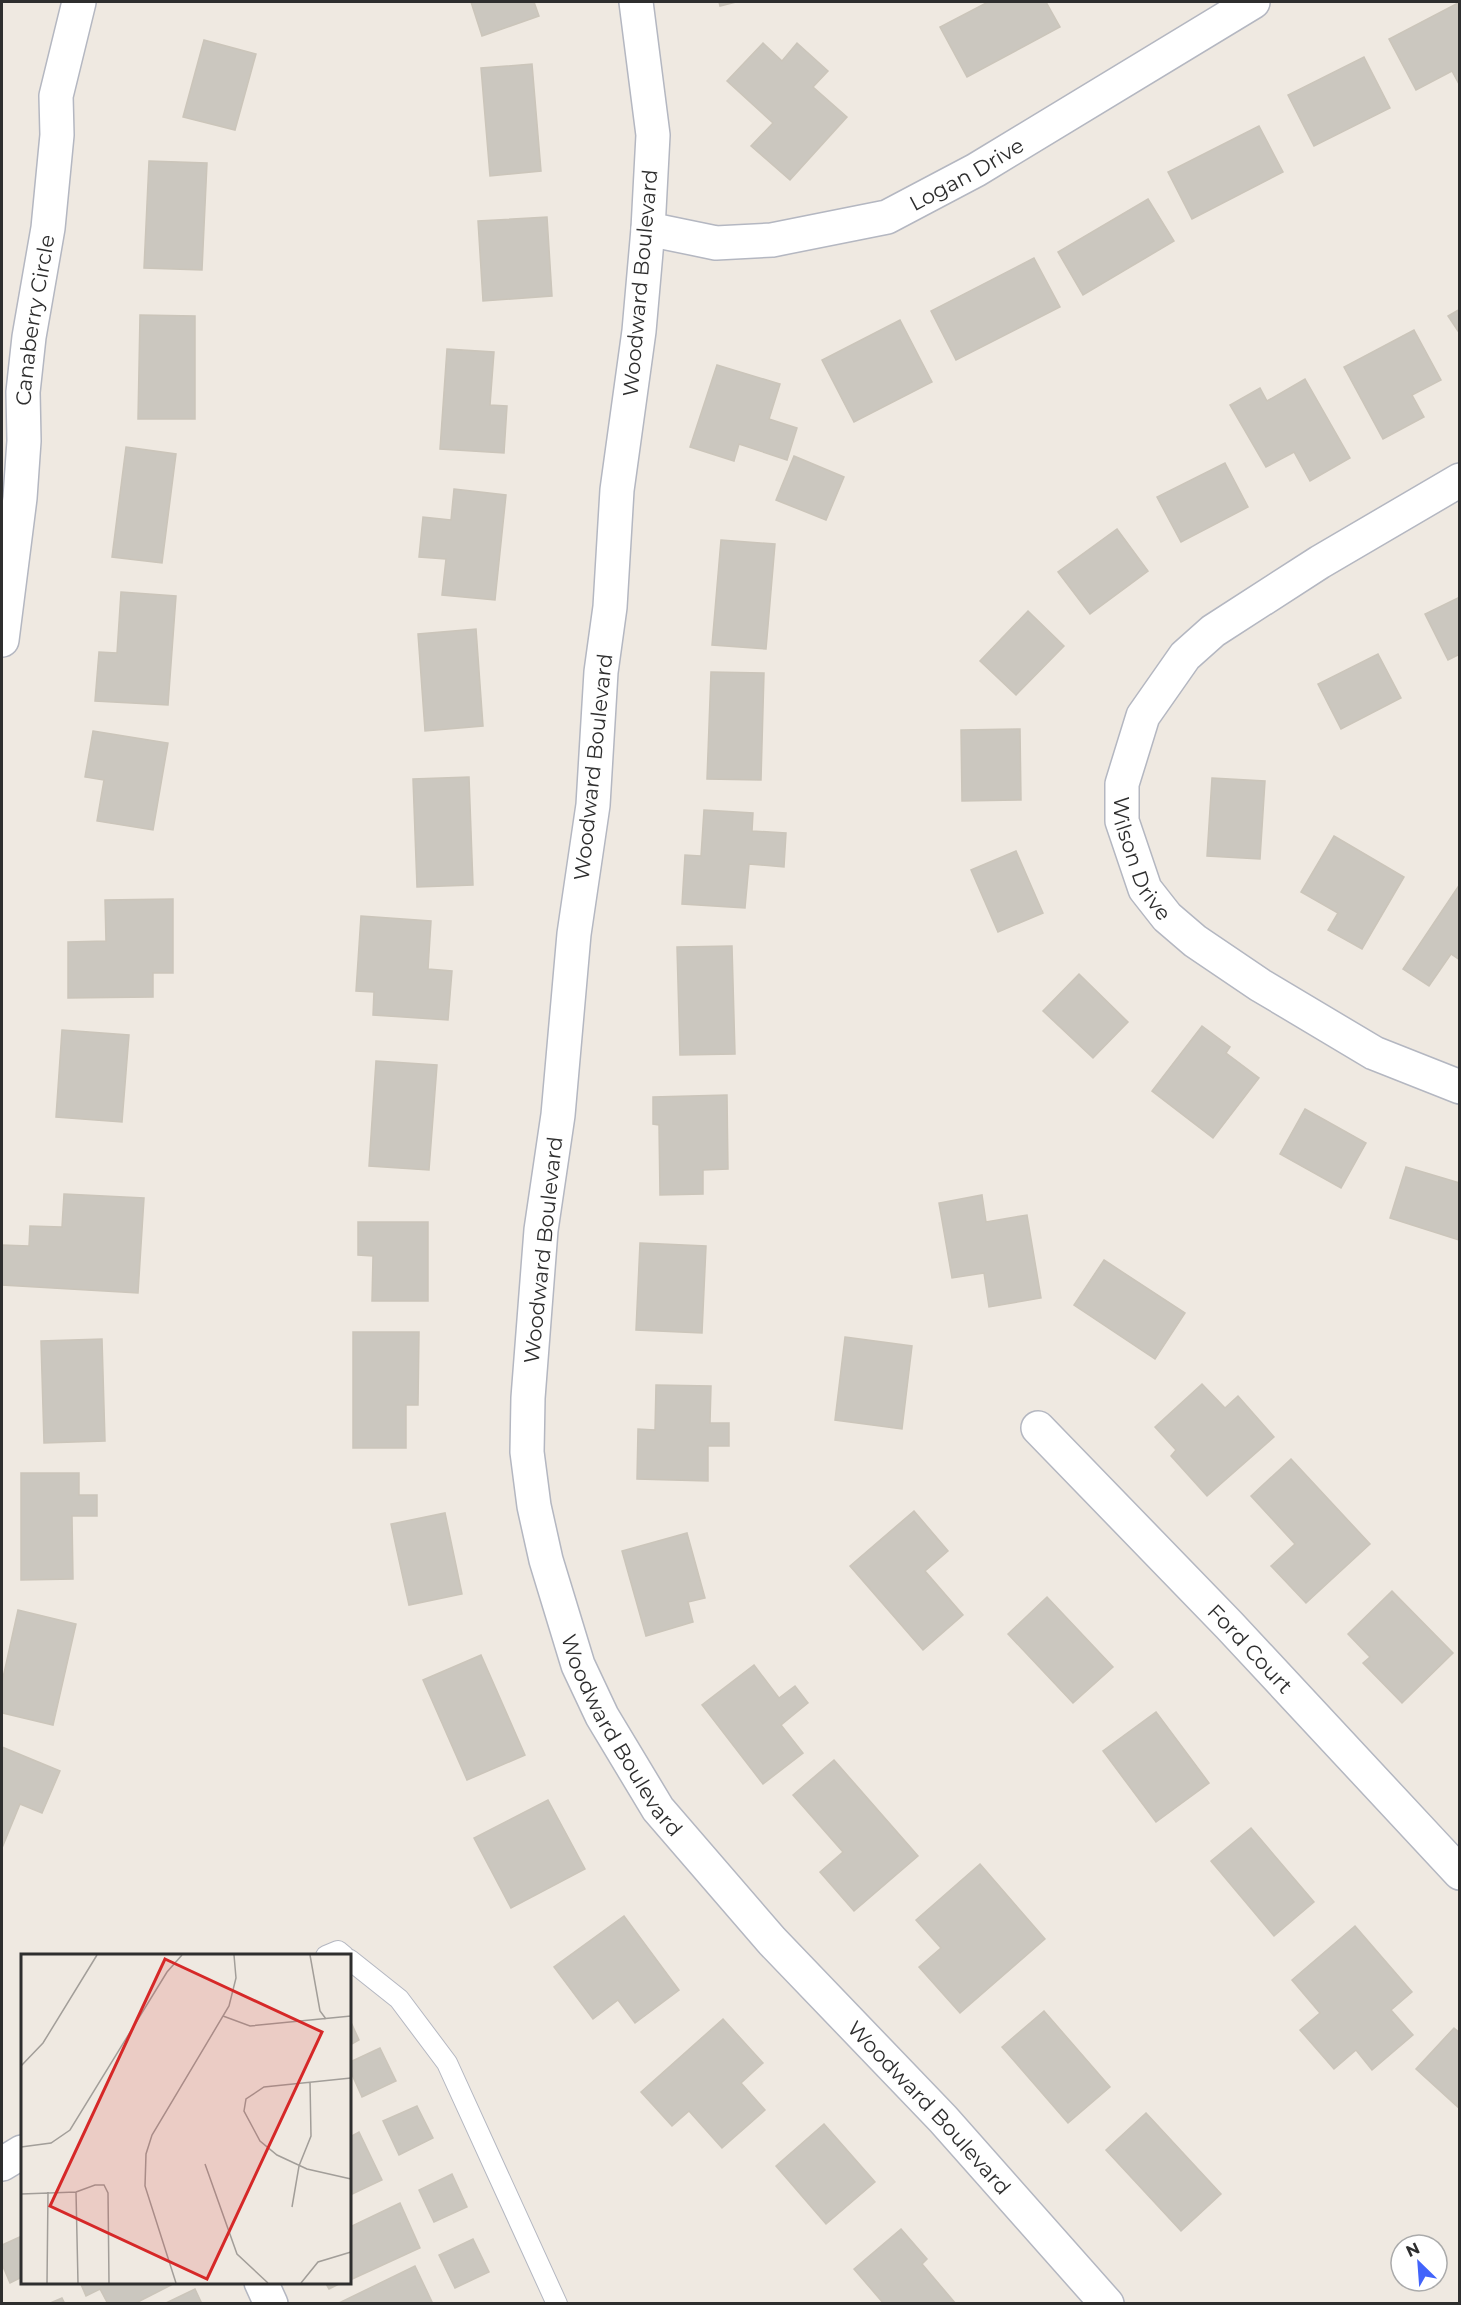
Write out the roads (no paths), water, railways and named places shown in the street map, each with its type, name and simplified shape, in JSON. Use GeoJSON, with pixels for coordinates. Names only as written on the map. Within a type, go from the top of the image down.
{"type":"FeatureCollection","features":[{"type":"Feature","properties":{"kind":"street","name":"Canaberry Circle"},"geometry":{"type":"LineString","coordinates":[[2,640],[20,498],[24,441],[23,392],[29,337],[48,228],[57,135],[56,96],[79,2]]}},
{"type":"Feature","properties":{"kind":"street","name":"Woodward Boulevard"},"geometry":{"type":"LineString","coordinates":[[636,2],[653,135],[648,229],[639,332],[617,490],[610,608],[601,672],[592,805],[574,934],[558,1115],[541,1230],[528,1398],[527,1452],[534,1506],[546,1560],[578,1665],[602,1716],[658,1809],[772,1941],[943,2119],[1107,2304]]}},
{"type":"Feature","properties":{"kind":"street","name":"Logan Drive"},"geometry":{"type":"LineString","coordinates":[[648,229],[716,243],[750,242],[772,240],[887,217],[976,170],[1253,2]]}},
{"type":"Feature","properties":{"kind":"street","name":"Wilson Drive"},"geometry":{"type":"LineString","coordinates":[[1460,480],[1320,562],[1213,631],[1185,656],[1143,716],[1122,784],[1122,821],[1144,889],[1174,923],[1260,985],[1374,1053],[1460,1087]]}},
{"type":"Feature","properties":{"kind":"street","name":"Ford Court"},"geometry":{"type":"LineString","coordinates":[[1038,1428],[1229,1625],[1460,1874]]}},
{"type":"Feature","properties":{"kind":"street"},"geometry":{"type":"LineString","coordinates":[[2,2164],[21,2153]]}},
{"type":"Feature","properties":{"kind":"street"},"geometry":{"type":"LineString","coordinates":[[261,2284],[271,2304]]}},
{"type":"Feature","properties":{"kind":"lane"},"geometry":{"type":"LineString","coordinates":[[351,1961],[399,1999],[447,2063],[557,2304]]}}]}
